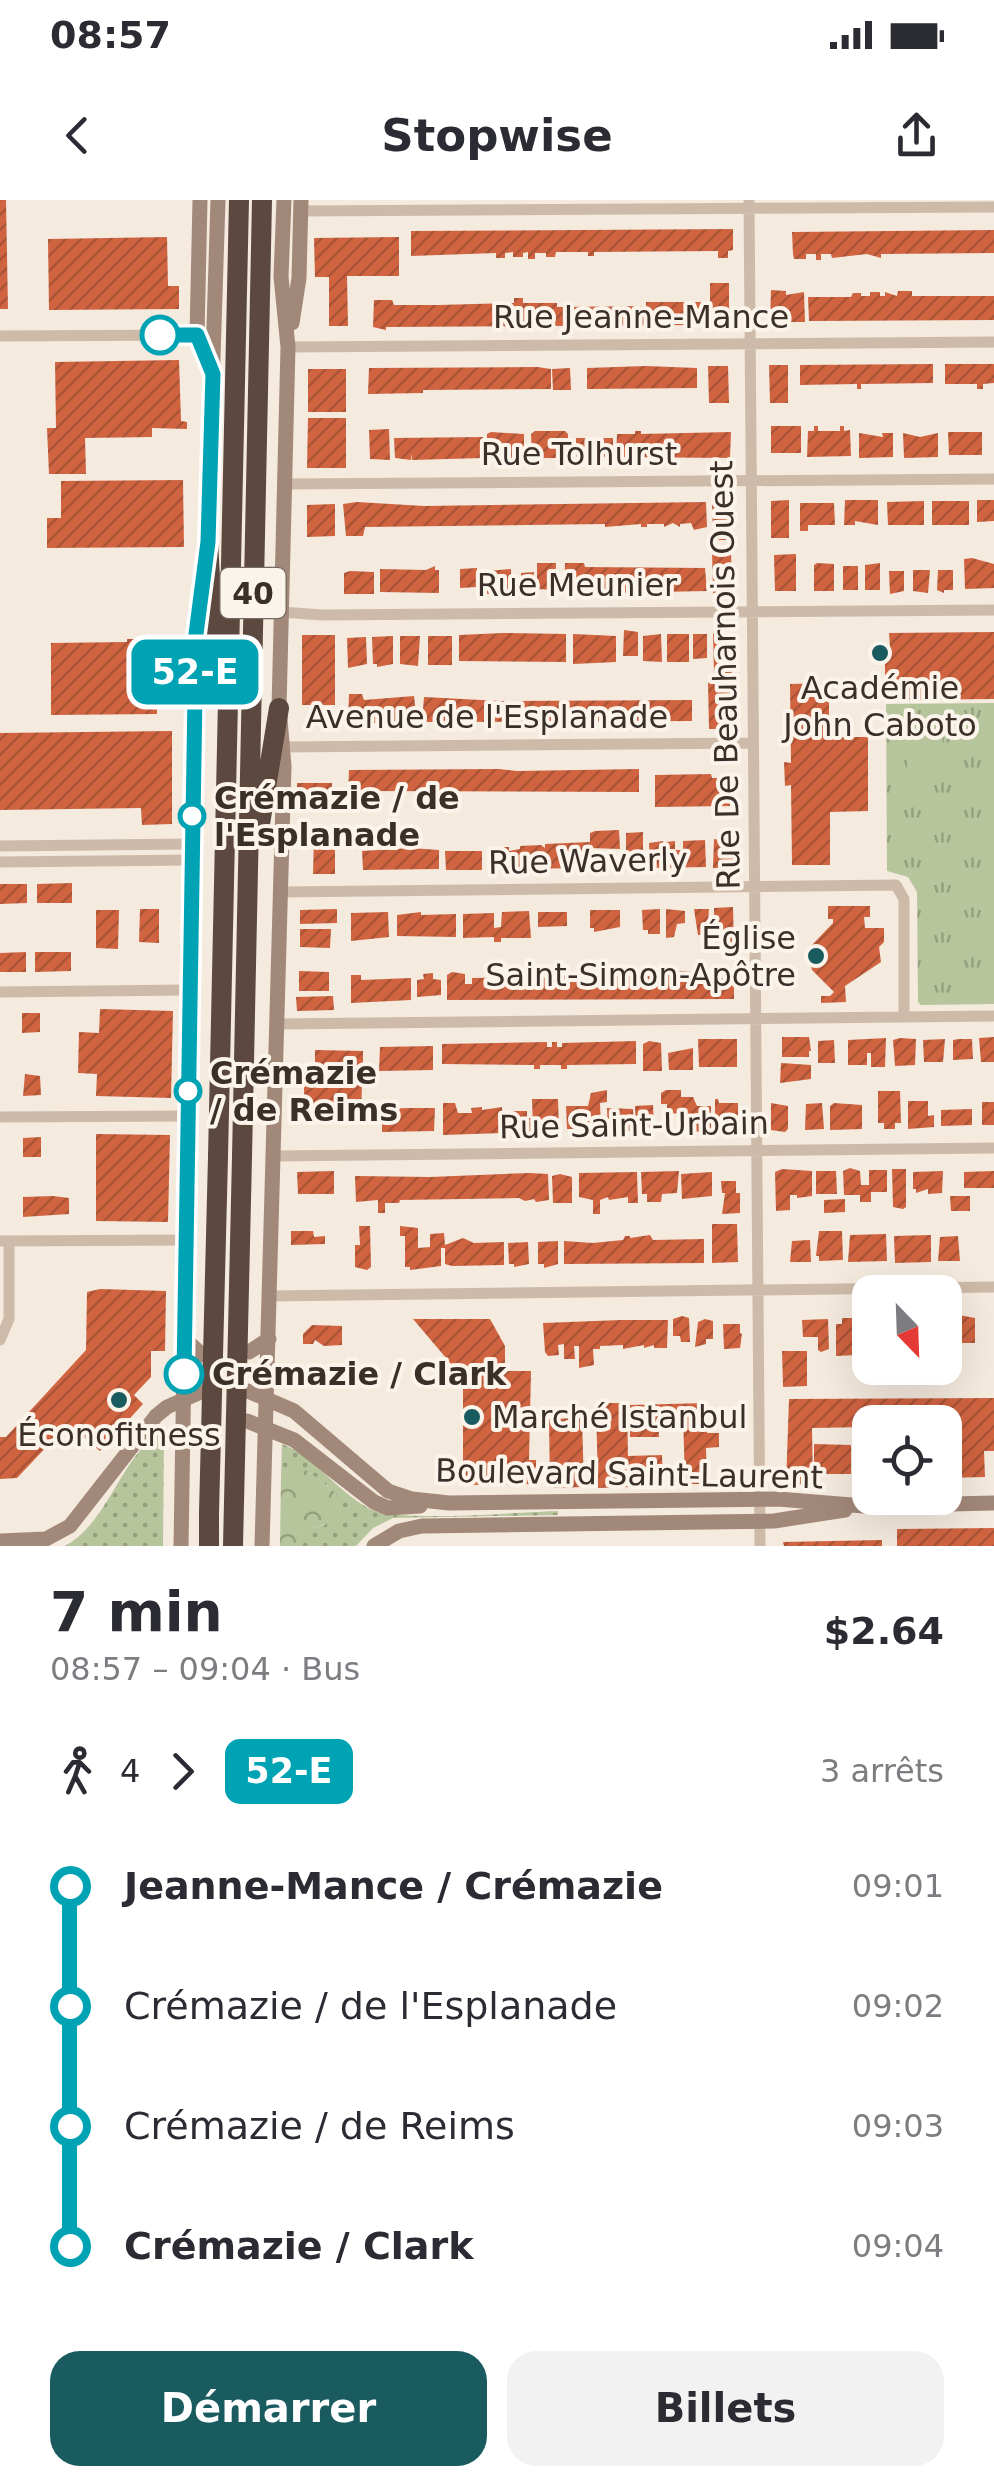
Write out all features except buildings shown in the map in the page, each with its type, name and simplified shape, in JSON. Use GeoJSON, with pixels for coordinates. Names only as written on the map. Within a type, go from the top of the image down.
{"type":"FeatureCollection","features":[{"type":"Feature","properties":{"kind":"highway","name":"40"},"geometry":{"type":"LineString","coordinates":[[209,1546],[238,200]]}},
{"type":"Feature","properties":{"kind":"highway","name":"40"},"geometry":{"type":"LineString","coordinates":[[233,1546],[262,200]]}},
{"type":"Feature","properties":{"kind":"highway"},"geometry":{"type":"LineString","coordinates":[[208,542],[224,833]]}},
{"type":"Feature","properties":{"kind":"highway"},"geometry":{"type":"LineString","coordinates":[[246,911],[279,708]]}},
{"type":"Feature","properties":{"kind":"main road"},"geometry":{"type":"LineString","coordinates":[[200,200],[197,335],[213,374]]}},
{"type":"Feature","properties":{"kind":"main road"},"geometry":{"type":"LineString","coordinates":[[182,1539],[196,619],[208,542],[218,200]]}},
{"type":"Feature","properties":{"kind":"main road"},"geometry":{"type":"LineString","coordinates":[[262,1540],[281,892],[279,708],[288,347],[281,277],[284,200]]}},
{"type":"Feature","properties":{"kind":"main road"},"geometry":{"type":"LineString","coordinates":[[288,347],[299,278],[301,206]]}},
{"type":"Feature","properties":{"kind":"main road"},"geometry":{"type":"LineString","coordinates":[[185,1339],[202,1355]]}},
{"type":"Feature","properties":{"kind":"main road"},"geometry":{"type":"LineString","coordinates":[[249,1352],[270,1340]]}},
{"type":"Feature","properties":{"kind":"main road"},"geometry":{"type":"LineString","coordinates":[[0,1541],[46,1539],[70,1526],[156,1416],[201,1392]]}},
{"type":"Feature","properties":{"kind":"main road","name":"Boulevard Saint-Laurent"},"geometry":{"type":"LineString","coordinates":[[248,1392],[294,1411],[388,1491],[412,1498],[449,1503],[760,1510]]}},
{"type":"Feature","properties":{"kind":"main road"},"geometry":{"type":"LineString","coordinates":[[247,1421],[266,1426],[302,1445],[374,1502],[388,1508],[449,1503]]}},
{"type":"Feature","properties":{"kind":"main road"},"geometry":{"type":"LineString","coordinates":[[184,1429],[200,1422]]}},
{"type":"Feature","properties":{"kind":"main road","name":"Boulevard Saint-Laurent"},"geometry":{"type":"LineString","coordinates":[[374,1546],[399,1531],[422,1526],[760,1510],[792,1499],[864,1506],[994,1503]]}},
{"type":"Feature","properties":{"kind":"street","name":"Rue De Beauharnois Ouest"},"geometry":{"type":"LineString","coordinates":[[749,204],[760,1546]]}},
{"type":"Feature","properties":{"kind":"street"},"geometry":{"type":"LineString","coordinates":[[301,206],[994,207]]}},
{"type":"Feature","properties":{"kind":"street"},"geometry":{"type":"LineString","coordinates":[[0,336],[197,335]]}},
{"type":"Feature","properties":{"kind":"street","name":"Rue Jeanne-Mance"},"geometry":{"type":"LineString","coordinates":[[288,347],[994,342]]}},
{"type":"Feature","properties":{"kind":"street","name":"Rue Tolhurst"},"geometry":{"type":"LineString","coordinates":[[284,484],[994,479]]}},
{"type":"Feature","properties":{"kind":"street","name":"Rue Meunier"},"geometry":{"type":"LineString","coordinates":[[282,612],[994,610]]}},
{"type":"Feature","properties":{"kind":"street","name":"Avenue de l'Esplanade"},"geometry":{"type":"LineString","coordinates":[[282,747],[752,742]]}},
{"type":"Feature","properties":{"kind":"street"},"geometry":{"type":"LineString","coordinates":[[0,846],[192,852]]}},
{"type":"Feature","properties":{"kind":"street"},"geometry":{"type":"LineString","coordinates":[[0,862],[192,852]]}},
{"type":"Feature","properties":{"kind":"street","name":"Rue Waverly"},"geometry":{"type":"LineString","coordinates":[[281,892],[896,885],[904,899],[904,1016]]}},
{"type":"Feature","properties":{"kind":"street"},"geometry":{"type":"LineString","coordinates":[[0,992],[188,990]]}},
{"type":"Feature","properties":{"kind":"street"},"geometry":{"type":"LineString","coordinates":[[278,1024],[994,1016]]}},
{"type":"Feature","properties":{"kind":"street"},"geometry":{"type":"LineString","coordinates":[[0,1116],[189,1116]]}},
{"type":"Feature","properties":{"kind":"street","name":"Rue Saint-Urbain"},"geometry":{"type":"LineString","coordinates":[[274,1156],[994,1148]]}},
{"type":"Feature","properties":{"kind":"street"},"geometry":{"type":"LineString","coordinates":[[0,1340],[9,1319],[5,1241],[187,1240]]}},
{"type":"Feature","properties":{"kind":"street"},"geometry":{"type":"LineString","coordinates":[[270,1296],[994,1288]]}},
{"type":"Feature","properties":{"kind":"green space"},"geometry":{"type":"Polygon","coordinates":[[[994,703],[994,1004],[921,1005],[917,892],[908,877],[887,871],[886,704],[994,703]]]}},
{"type":"Feature","properties":{"kind":"green space"},"geometry":{"type":"Polygon","coordinates":[[[942,715],[943,772],[907,772],[907,716],[942,715]]]}},
{"type":"Feature","properties":{"kind":"green space"},"geometry":{"type":"Polygon","coordinates":[[[164,1429],[163,1546],[65,1546],[93,1521],[136,1455],[164,1429]]]}},
{"type":"Feature","properties":{"kind":"green space"},"geometry":{"type":"Polygon","coordinates":[[[282,1444],[305,1457],[358,1502],[385,1513],[432,1516],[558,1511],[558,1515],[393,1518],[373,1528],[356,1546],[297,1546],[297,1536],[303,1530],[325,1525],[328,1485],[320,1484],[311,1473],[281,1477],[282,1444]]]}},
{"type":"Feature","properties":{"kind":"green space"},"geometry":{"type":"Polygon","coordinates":[[[306,1470],[337,1495],[343,1511],[338,1518],[300,1533],[297,1546],[280,1546],[281,1477],[306,1470]]]}},
{"type":"Feature","properties":{"kind":"bus line","name":"52-E"},"geometry":{"type":"LineString","coordinates":[[160,335],[197,335],[213,374],[208,542],[196,619],[184,1374]]}},
{"type":"Feature","properties":{"kind":"place","name":"Académie John Caboto"},"geometry":{"type":"Point","coordinates":[880,653]}},
{"type":"Feature","properties":{"kind":"place","name":"Crémazie / de l'Esplanade"},"geometry":{"type":"Point","coordinates":[192,816]}},
{"type":"Feature","properties":{"kind":"place","name":"Église Saint-Simon-Apôtre"},"geometry":{"type":"Point","coordinates":[816,956]}},
{"type":"Feature","properties":{"kind":"place","name":"Crémazie / de Reims"},"geometry":{"type":"Point","coordinates":[188,1091]}},
{"type":"Feature","properties":{"kind":"place","name":"Crémazie / Clark"},"geometry":{"type":"Point","coordinates":[184,1374]}},
{"type":"Feature","properties":{"kind":"place","name":"Éconofitness"},"geometry":{"type":"Point","coordinates":[119,1400]}},
{"type":"Feature","properties":{"kind":"place","name":"Marché Istanbul"},"geometry":{"type":"Point","coordinates":[472,1417]}}]}
